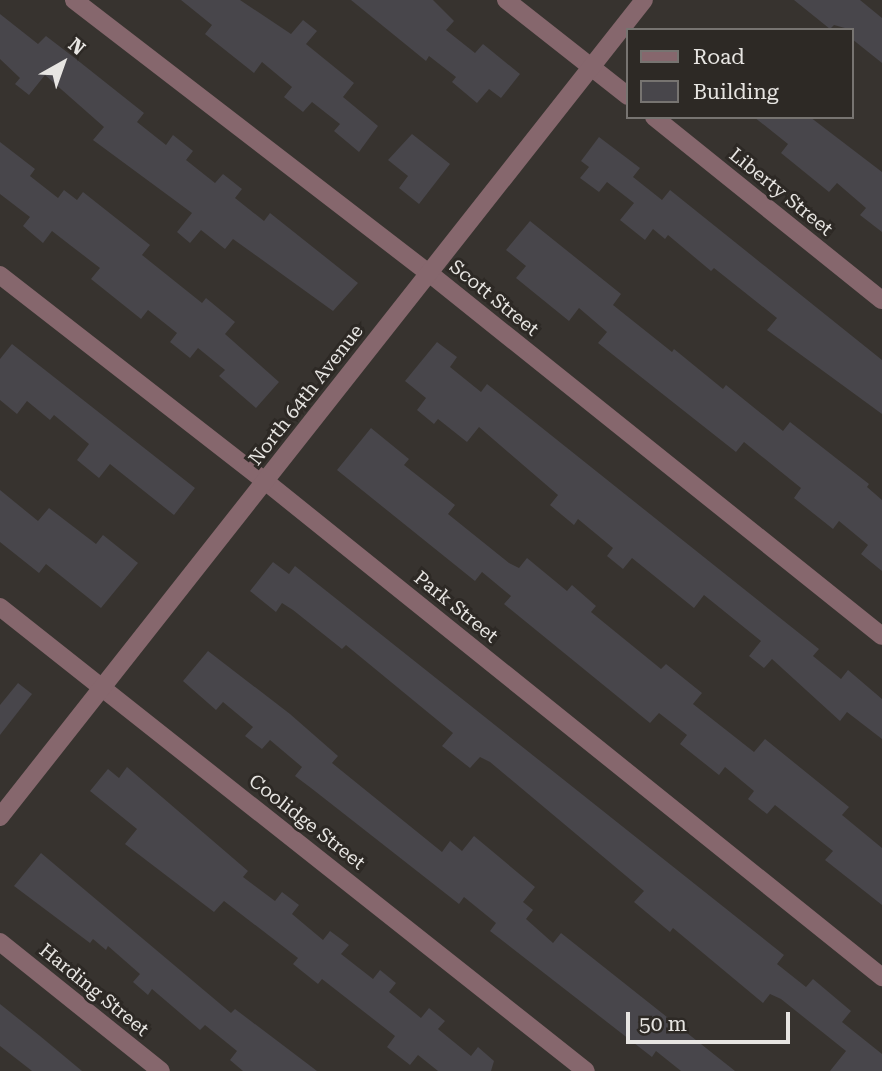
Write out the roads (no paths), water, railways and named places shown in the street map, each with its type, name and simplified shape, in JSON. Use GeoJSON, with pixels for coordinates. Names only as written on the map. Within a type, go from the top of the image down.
{"type":"FeatureCollection","features":[{"type":"Feature","properties":{"kind":"street","name":"Scott Street"},"geometry":{"type":"LineString","coordinates":[[75,0],[429,273],[882,636]]}},
{"type":"Feature","properties":{"kind":"street"},"geometry":{"type":"LineString","coordinates":[[506,0],[626,94]]}},
{"type":"Feature","properties":{"kind":"street","name":"North 64th Avenue"},"geometry":{"type":"LineString","coordinates":[[0,817],[644,0]]}},
{"type":"Feature","properties":{"kind":"street","name":"Liberty Street"},"geometry":{"type":"LineString","coordinates":[[656,119],[882,300]]}},
{"type":"Feature","properties":{"kind":"street","name":"Park Street"},"geometry":{"type":"LineString","coordinates":[[0,275],[265,481],[882,976]]}},
{"type":"Feature","properties":{"kind":"street","name":"Coolidge Street"},"geometry":{"type":"LineString","coordinates":[[0,607],[586,1071]]}},
{"type":"Feature","properties":{"kind":"street","name":"Harding Street"},"geometry":{"type":"LineString","coordinates":[[0,942],[162,1071]]}}]}
